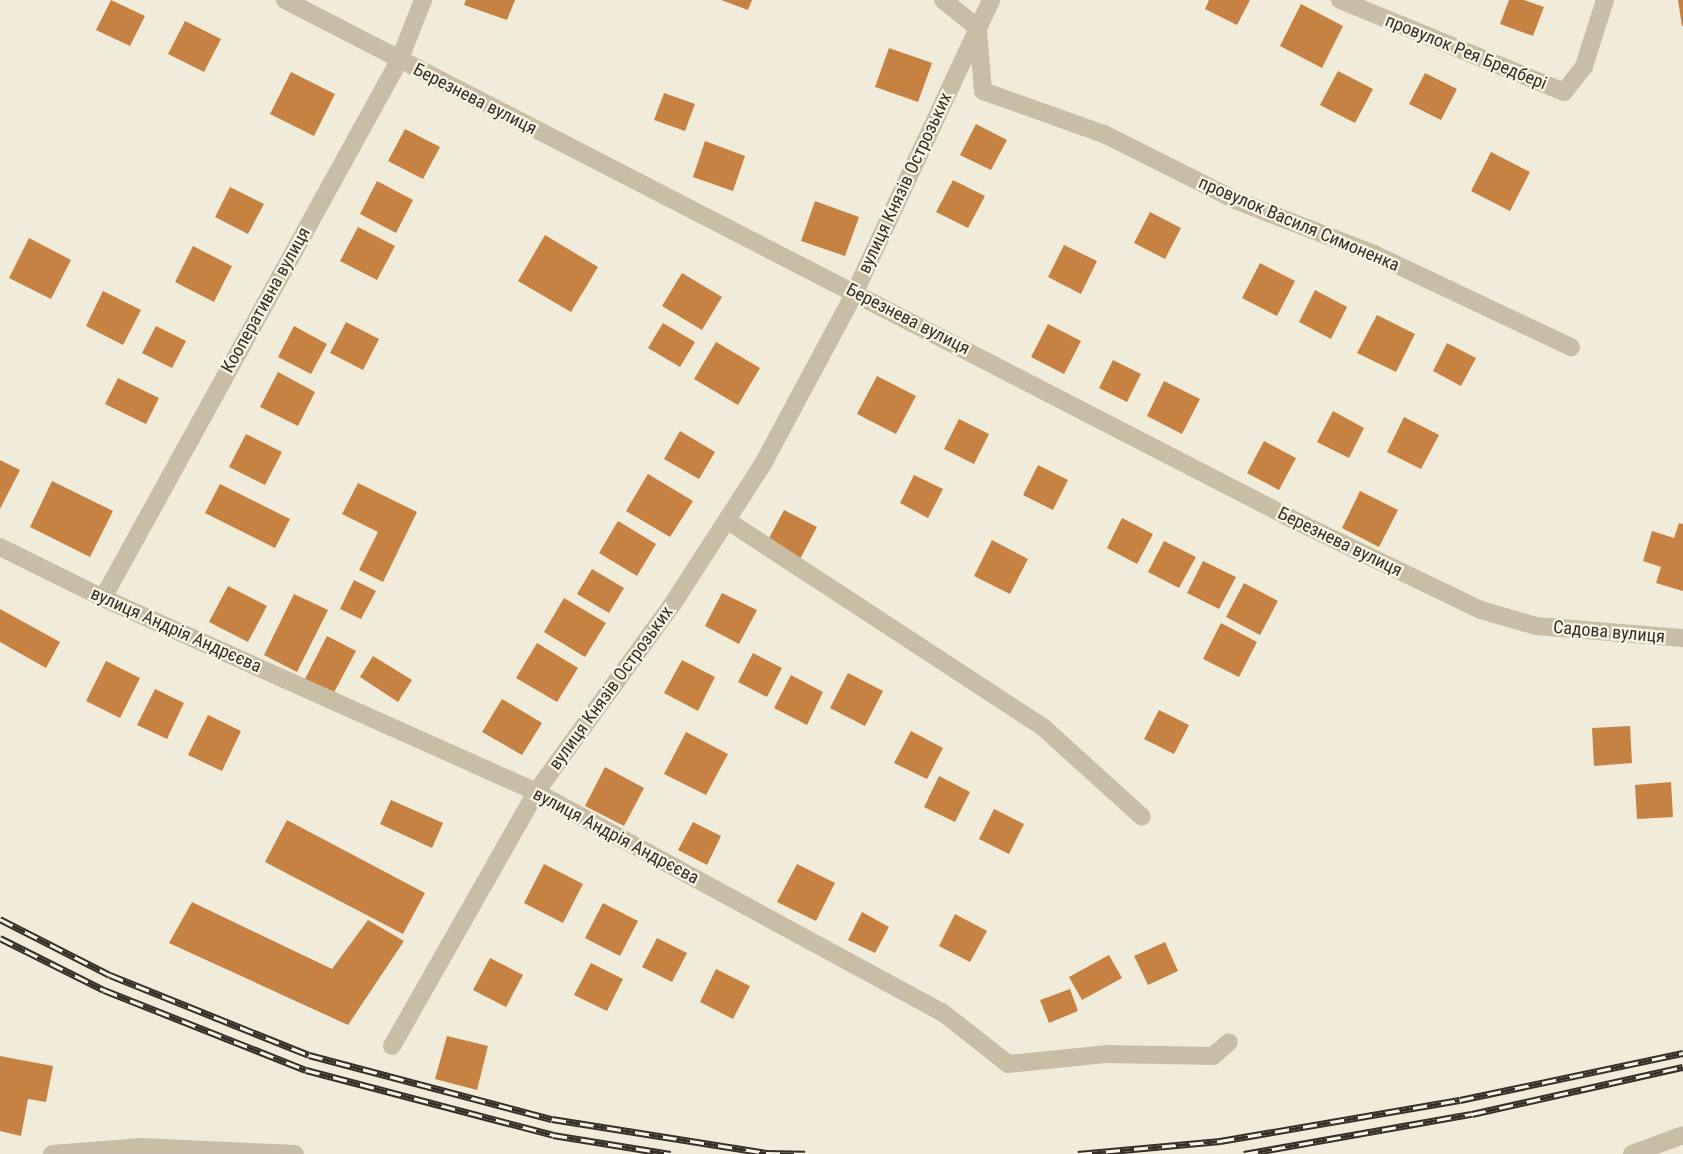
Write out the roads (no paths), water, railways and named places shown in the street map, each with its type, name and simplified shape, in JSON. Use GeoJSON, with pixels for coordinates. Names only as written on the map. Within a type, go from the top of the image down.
{"type":"FeatureCollection","features":[{"type":"Feature","properties":{"kind":"street","name":"Березнева вулиця"},"geometry":{"type":"LineString","coordinates":[[285,0],[399,61],[855,292],[1298,522],[1481,610],[1536,626]]}},
{"type":"Feature","properties":{"kind":"street","name":"Кооперативна вулиця"},"geometry":{"type":"LineString","coordinates":[[103,598],[399,61],[423,0]]}},
{"type":"Feature","properties":{"kind":"street"},"geometry":{"type":"LineString","coordinates":[[943,0],[978,28]]}},
{"type":"Feature","properties":{"kind":"street","name":"вулиця Князів Острозьких"},"geometry":{"type":"LineString","coordinates":[[392,1046],[536,792],[728,521],[855,292],[991,0]]}},
{"type":"Feature","properties":{"kind":"street","name":"провулок Рея Бредбері"},"geometry":{"type":"LineString","coordinates":[[1351,2],[1564,92],[1584,66],[1605,0]]}},
{"type":"Feature","properties":{"kind":"street","name":"провулок Василя Симоненка"},"geometry":{"type":"LineString","coordinates":[[978,28],[983,91],[1104,134],[1234,201],[1374,254],[1571,347]]}},
{"type":"Feature","properties":{"kind":"street"},"geometry":{"type":"LineString","coordinates":[[728,521],[1044,728],[1142,817]]}},
{"type":"Feature","properties":{"kind":"street","name":"вулиця Андрія Андрєєва"},"geometry":{"type":"LineString","coordinates":[[0,547],[103,598],[536,792],[942,1012],[1008,1064],[1107,1054],[1213,1056],[1229,1042]]}},
{"type":"Feature","properties":{"kind":"street","name":"Садова вулиця"},"geometry":{"type":"LineString","coordinates":[[1536,626],[1683,638]]}},
{"type":"Feature","properties":{"kind":"street"},"geometry":{"type":"LineString","coordinates":[[1632,1154],[1683,1136]]}},
{"type":"Feature","properties":{"kind":"street"},"geometry":{"type":"LineString","coordinates":[[51,1154],[141,1147],[295,1154]]}},
{"type":"Feature","properties":{"kind":"railway"},"geometry":{"type":"LineString","coordinates":[[0,919],[110,975],[309,1055],[552,1119],[766,1153],[805,1154]]}},
{"type":"Feature","properties":{"kind":"railway"},"geometry":{"type":"LineString","coordinates":[[0,938],[104,990],[306,1070],[553,1135],[670,1154]]}},
{"type":"Feature","properties":{"kind":"railway"},"geometry":{"type":"LineString","coordinates":[[1078,1154],[1220,1141],[1460,1100],[1683,1053]]}},
{"type":"Feature","properties":{"kind":"railway"},"geometry":{"type":"LineString","coordinates":[[1244,1154],[1472,1114],[1683,1067]]}}]}
